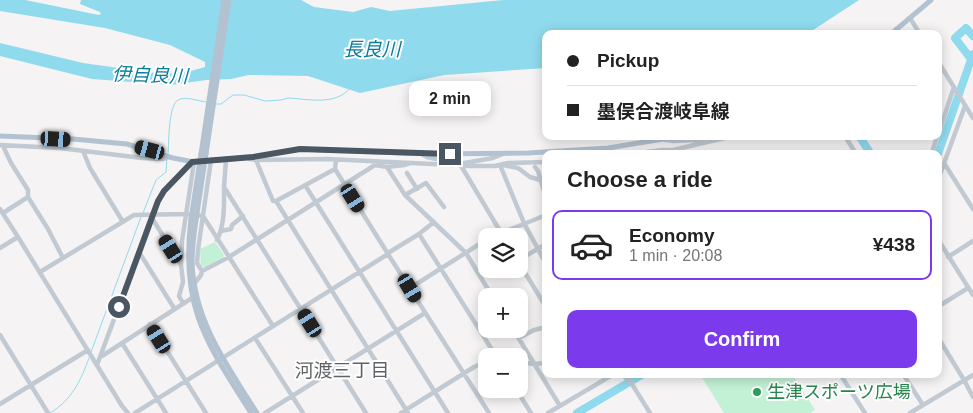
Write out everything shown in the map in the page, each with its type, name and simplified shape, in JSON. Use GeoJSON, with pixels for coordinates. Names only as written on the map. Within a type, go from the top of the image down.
{"type":"FeatureCollection","features":[{"type":"Feature","properties":{"kind":"main road"},"geometry":{"type":"LineString","coordinates":[[206,135],[224,0]]}},
{"type":"Feature","properties":{"kind":"main road"},"geometry":{"type":"LineString","coordinates":[[229,0],[187,262],[192,298],[204,336],[256,413]]}},
{"type":"Feature","properties":{"kind":"main road"},"geometry":{"type":"LineString","coordinates":[[896,30],[931,0]]}},
{"type":"Feature","properties":{"kind":"main road"},"geometry":{"type":"LineString","coordinates":[[0,136],[127,144],[193,162],[226,160],[300,149],[419,153],[505,154],[542,152]]}},
{"type":"Feature","properties":{"kind":"main road"},"geometry":{"type":"LineString","coordinates":[[579,150],[664,140]]}},
{"type":"Feature","properties":{"kind":"main road"},"geometry":{"type":"LineString","coordinates":[[193,220],[194,284],[202,315],[220,359],[251,413]]}},
{"type":"Feature","properties":{"kind":"street"},"geometry":{"type":"LineString","coordinates":[[910,18],[918,30]]}},
{"type":"Feature","properties":{"kind":"street"},"geometry":{"type":"LineString","coordinates":[[942,68],[973,118]]}},
{"type":"Feature","properties":{"kind":"street"},"geometry":{"type":"LineString","coordinates":[[942,124],[955,89]]}},
{"type":"Feature","properties":{"kind":"street"},"geometry":{"type":"LineString","coordinates":[[942,169],[964,104]]}},
{"type":"Feature","properties":{"kind":"street"},"geometry":{"type":"LineString","coordinates":[[664,140],[687,140]]}},
{"type":"Feature","properties":{"kind":"street"},"geometry":{"type":"LineString","coordinates":[[672,150],[713,140]]}},
{"type":"Feature","properties":{"kind":"street"},"geometry":{"type":"LineString","coordinates":[[62,258],[48,229],[28,197],[28,190],[2,145],[60,148],[142,158],[164,159],[169,156]]}},
{"type":"Feature","properties":{"kind":"street"},"geometry":{"type":"LineString","coordinates":[[82,151],[90,168],[123,222]]}},
{"type":"Feature","properties":{"kind":"street"},"geometry":{"type":"LineString","coordinates":[[419,153],[427,157],[461,165],[505,154]]}},
{"type":"Feature","properties":{"kind":"street"},"geometry":{"type":"LineString","coordinates":[[236,158],[446,165],[501,165],[542,162]]}},
{"type":"Feature","properties":{"kind":"street"},"geometry":{"type":"LineString","coordinates":[[202,273],[197,263],[198,250],[211,160]]}},
{"type":"Feature","properties":{"kind":"street"},"geometry":{"type":"LineString","coordinates":[[217,240],[223,221],[226,160]]}},
{"type":"Feature","properties":{"kind":"street"},"geometry":{"type":"LineString","coordinates":[[256,160],[274,202],[276,201],[407,411]]}},
{"type":"Feature","properties":{"kind":"street"},"geometry":{"type":"LineString","coordinates":[[336,160],[335,169],[344,184],[489,413]]}},
{"type":"Feature","properties":{"kind":"street"},"geometry":{"type":"LineString","coordinates":[[183,303],[179,296],[183,282],[181,265],[182,241],[193,162]]}},
{"type":"Feature","properties":{"kind":"street"},"geometry":{"type":"LineString","coordinates":[[96,363],[140,252],[151,216],[164,191],[193,162]]}},
{"type":"Feature","properties":{"kind":"street"},"geometry":{"type":"LineString","coordinates":[[194,284],[202,273],[375,165],[387,166],[411,163]]}},
{"type":"Feature","properties":{"kind":"street"},"geometry":{"type":"LineString","coordinates":[[944,163],[973,209]]}},
{"type":"Feature","properties":{"kind":"street"},"geometry":{"type":"LineString","coordinates":[[461,165],[498,228]]}},
{"type":"Feature","properties":{"kind":"street"},"geometry":{"type":"LineString","coordinates":[[501,165],[518,168],[530,177],[540,180]]}},
{"type":"Feature","properties":{"kind":"street"},"geometry":{"type":"LineString","coordinates":[[501,165],[524,223],[542,256]]}},
{"type":"Feature","properties":{"kind":"street"},"geometry":{"type":"LineString","coordinates":[[387,166],[405,196],[466,253],[487,288]]}},
{"type":"Feature","properties":{"kind":"street"},"geometry":{"type":"LineString","coordinates":[[535,167],[542,186]]}},
{"type":"Feature","properties":{"kind":"street"},"geometry":{"type":"LineString","coordinates":[[276,201],[335,169]]}},
{"type":"Feature","properties":{"kind":"street"},"geometry":{"type":"LineString","coordinates":[[407,173],[417,189]]}},
{"type":"Feature","properties":{"kind":"street"},"geometry":{"type":"LineString","coordinates":[[405,196],[426,183],[444,207]]}},
{"type":"Feature","properties":{"kind":"street"},"geometry":{"type":"LineString","coordinates":[[305,185],[448,413]]}},
{"type":"Feature","properties":{"kind":"street"},"geometry":{"type":"LineString","coordinates":[[224,187],[258,238],[366,413]]}},
{"type":"Feature","properties":{"kind":"street"},"geometry":{"type":"LineString","coordinates":[[28,197],[1,211],[128,413]]}},
{"type":"Feature","properties":{"kind":"street"},"geometry":{"type":"LineString","coordinates":[[40,272],[134,215],[186,214],[203,216]]}},
{"type":"Feature","properties":{"kind":"street"},"geometry":{"type":"LineString","coordinates":[[151,216],[181,265]]}},
{"type":"Feature","properties":{"kind":"street"},"geometry":{"type":"LineString","coordinates":[[203,216],[273,326]]}},
{"type":"Feature","properties":{"kind":"street"},"geometry":{"type":"LineString","coordinates":[[221,231],[231,229],[243,216]]}},
{"type":"Feature","properties":{"kind":"street"},"geometry":{"type":"LineString","coordinates":[[515,228],[542,216]]}},
{"type":"Feature","properties":{"kind":"street"},"geometry":{"type":"LineString","coordinates":[[135,413],[360,272],[419,234],[434,222]]}},
{"type":"Feature","properties":{"kind":"street"},"geometry":{"type":"LineString","coordinates":[[419,234],[491,348]]}},
{"type":"Feature","properties":{"kind":"street"},"geometry":{"type":"LineString","coordinates":[[0,248],[18,237]]}},
{"type":"Feature","properties":{"kind":"street"},"geometry":{"type":"LineString","coordinates":[[948,257],[973,241]]}},
{"type":"Feature","properties":{"kind":"street"},"geometry":{"type":"LineString","coordinates":[[410,288],[478,245]]}},
{"type":"Feature","properties":{"kind":"street"},"geometry":{"type":"LineString","coordinates":[[528,255],[542,246]]}},
{"type":"Feature","properties":{"kind":"street"},"geometry":{"type":"LineString","coordinates":[[942,246],[973,296]]}},
{"type":"Feature","properties":{"kind":"street"},"geometry":{"type":"LineString","coordinates":[[140,252],[174,308]]}},
{"type":"Feature","properties":{"kind":"street"},"geometry":{"type":"LineString","coordinates":[[193,273],[202,273]]}},
{"type":"Feature","properties":{"kind":"street"},"geometry":{"type":"LineString","coordinates":[[528,276],[542,300]]}},
{"type":"Feature","properties":{"kind":"street"},"geometry":{"type":"LineString","coordinates":[[942,304],[968,288]]}},
{"type":"Feature","properties":{"kind":"street"},"geometry":{"type":"LineString","coordinates":[[100,356],[192,298]]}},
{"type":"Feature","properties":{"kind":"street"},"geometry":{"type":"LineString","coordinates":[[265,413],[425,313]]}},
{"type":"Feature","properties":{"kind":"street"},"geometry":{"type":"LineString","coordinates":[[150,324],[206,413]]}},
{"type":"Feature","properties":{"kind":"street"},"geometry":{"type":"LineString","coordinates":[[528,333],[542,328]]}},
{"type":"Feature","properties":{"kind":"street"},"geometry":{"type":"LineString","coordinates":[[0,334],[47,412]]}},
{"type":"Feature","properties":{"kind":"street"},"geometry":{"type":"LineString","coordinates":[[255,338],[303,413]]}},
{"type":"Feature","properties":{"kind":"street"},"geometry":{"type":"LineString","coordinates":[[519,338],[542,377]]}},
{"type":"Feature","properties":{"kind":"street"},"geometry":{"type":"LineString","coordinates":[[122,343],[166,413]]}},
{"type":"Feature","properties":{"kind":"street"},"geometry":{"type":"LineString","coordinates":[[942,344],[973,397]]}},
{"type":"Feature","properties":{"kind":"street"},"geometry":{"type":"LineString","coordinates":[[0,404],[88,351]]}},
{"type":"Feature","properties":{"kind":"street"},"geometry":{"type":"LineString","coordinates":[[528,363],[542,363]]}},
{"type":"Feature","properties":{"kind":"street"},"geometry":{"type":"LineString","coordinates":[[401,413],[478,366]]}},
{"type":"Feature","properties":{"kind":"street"},"geometry":{"type":"LineString","coordinates":[[910,413],[973,375]]}},
{"type":"Feature","properties":{"kind":"street"},"geometry":{"type":"LineString","coordinates":[[543,378],[560,406]]}},
{"type":"Feature","properties":{"kind":"street"},"geometry":{"type":"LineString","coordinates":[[548,413],[607,378]]}},
{"type":"Feature","properties":{"kind":"street"},"geometry":{"type":"LineString","coordinates":[[626,378],[637,391],[650,413]]}},
{"type":"Feature","properties":{"kind":"street"},"geometry":{"type":"LineString","coordinates":[[843,378],[865,413]]}},
{"type":"Feature","properties":{"kind":"street"},"geometry":{"type":"LineString","coordinates":[[906,378],[923,405]]}},
{"type":"Feature","properties":{"kind":"street"},"geometry":{"type":"LineString","coordinates":[[522,398],[531,413]]}},
{"type":"Feature","properties":{"kind":"green space"},"geometry":{"type":"Polygon","coordinates":[[[215,242],[224,255],[223,257],[205,267],[201,266],[200,249],[215,242]]]}},
{"type":"Feature","properties":{"kind":"green space","name":"生津スポーツ広場"},"geometry":{"type":"Polygon","coordinates":[[[702,378],[795,378],[815,410],[810,413],[724,413],[702,378]]]}},
{"type":"Feature","properties":{"kind":"water","name":"長良川"},"geometry":{"type":"Polygon","coordinates":[[[0,0],[25,0],[99,15],[101,14],[100,12],[80,4],[81,0],[301,0],[314,7],[353,12],[371,7],[390,11],[503,0],[859,0],[813,30],[542,30],[542,68],[444,75],[360,93],[308,76],[249,75],[231,79],[171,85],[92,79],[0,56],[0,43],[83,63],[163,74],[187,72],[205,67],[205,62],[170,45],[105,28],[0,11],[0,0]]]}},
{"type":"Feature","properties":{"kind":"waterway"},"geometry":{"type":"LineString","coordinates":[[971,59],[955,38],[966,28],[973,36]]}},
{"type":"Feature","properties":{"kind":"waterway"},"geometry":{"type":"LineString","coordinates":[[939,150],[973,54]]}},
{"type":"Feature","properties":{"kind":"waterway"},"geometry":{"type":"LineString","coordinates":[[215,104],[221,104],[233,95],[244,95],[265,101],[288,98],[330,99],[344,94],[350,88]]}},
{"type":"Feature","properties":{"kind":"waterway"},"geometry":{"type":"LineString","coordinates":[[168,155],[171,117],[175,104],[178,100],[185,98],[206,102]]}},
{"type":"Feature","properties":{"kind":"waterway"},"geometry":{"type":"LineString","coordinates":[[862,140],[868,150]]}},
{"type":"Feature","properties":{"kind":"waterway"},"geometry":{"type":"LineString","coordinates":[[143,213],[156,180],[166,172],[167,159]]}},
{"type":"Feature","properties":{"kind":"waterway"},"geometry":{"type":"LineString","coordinates":[[91,352],[141,217]]}},
{"type":"Feature","properties":{"kind":"waterway"},"geometry":{"type":"LineString","coordinates":[[50,413],[58,408],[75,389],[89,358]]}},
{"type":"Feature","properties":{"kind":"waterway"},"geometry":{"type":"LineString","coordinates":[[577,413],[636,378]]}},
{"type":"Feature","properties":{"kind":"place","name":"生津スポーツ広場"},"geometry":{"type":"Point","coordinates":[757,392]}},
{"type":"Feature","properties":{"kind":"district","name":"河渡三丁目"},"geometry":{"type":"Point","coordinates":[342,370]}},
{"type":"Feature","properties":{"kind":"route"},"geometry":{"type":"LineString","coordinates":[[119,307],[158,201],[164,191],[192,162],[253,157],[300,149],[450,154]]}},
{"type":"Feature","properties":{"kind":"water label","name":"伊自良川"},"geometry":{"type":"Point","coordinates":[150,75]}}]}
